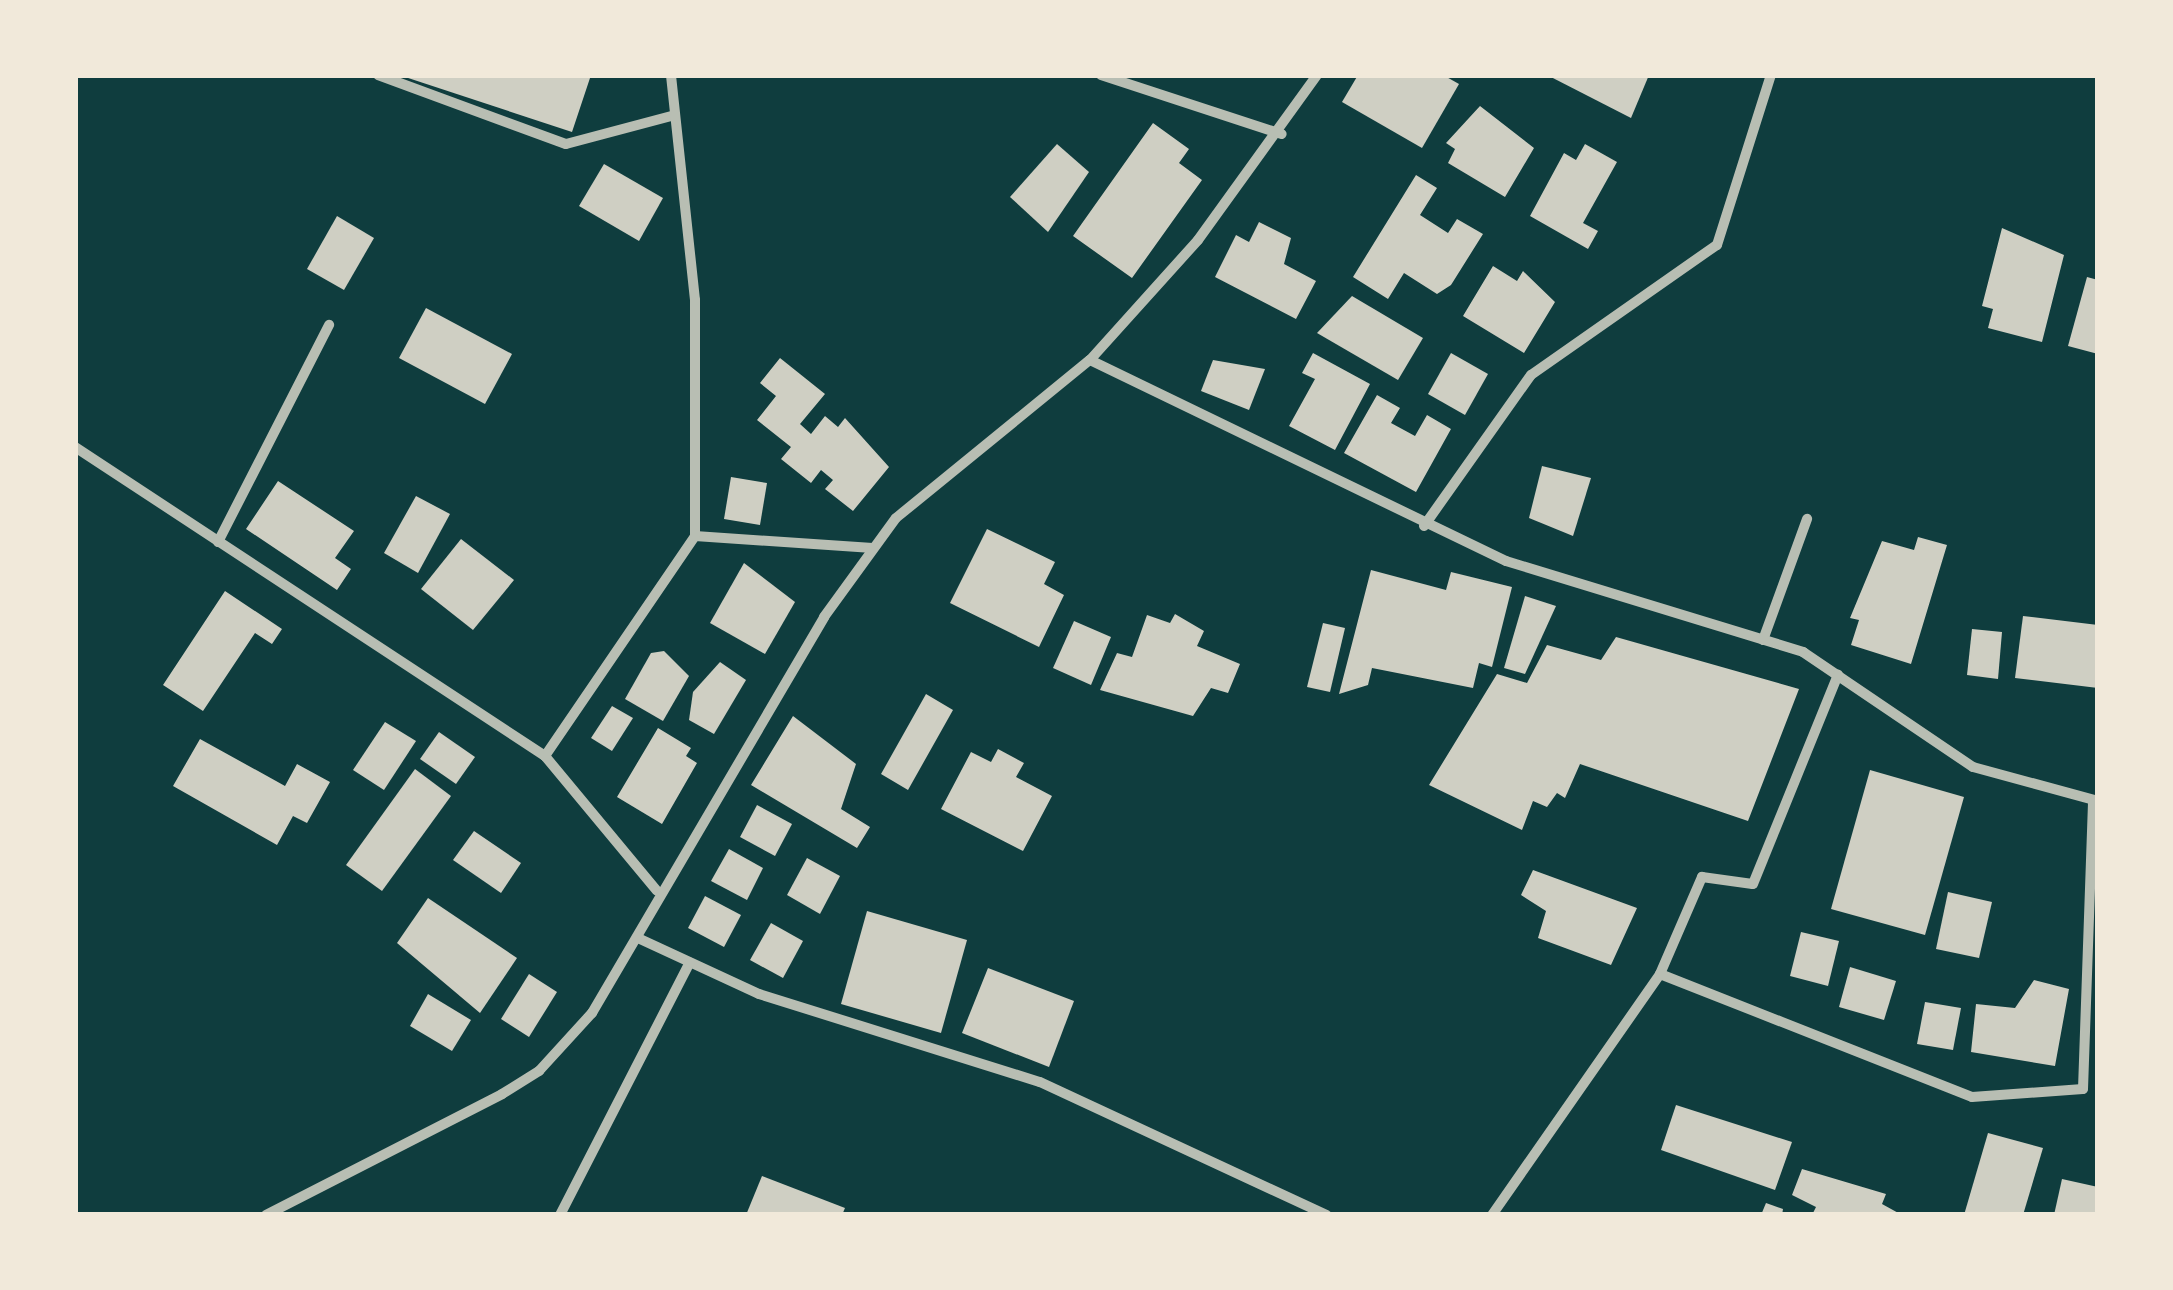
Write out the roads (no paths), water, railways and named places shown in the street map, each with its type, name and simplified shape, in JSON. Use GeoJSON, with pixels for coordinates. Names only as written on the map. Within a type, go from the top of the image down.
{"type":"FeatureCollection","features":[{"type":"Feature","properties":{"kind":"street"},"geometry":{"type":"LineString","coordinates":[[378,75],[566,144],[670,116]]}},
{"type":"Feature","properties":{"kind":"street"},"geometry":{"type":"LineString","coordinates":[[545,756],[695,536],[695,300],[670,116],[671,75]]}},
{"type":"Feature","properties":{"kind":"street"},"geometry":{"type":"LineString","coordinates":[[1101,75],[1282,134]]}},
{"type":"Feature","properties":{"kind":"street"},"geometry":{"type":"LineString","coordinates":[[266,1215],[538,1071],[640,939],[657,891],[873,548],[896,518],[1090,360],[1282,134],[1317,75]]}},
{"type":"Feature","properties":{"kind":"street"},"geometry":{"type":"LineString","coordinates":[[1424,526],[1531,375],[1718,245],[1771,75]]}},
{"type":"Feature","properties":{"kind":"street"},"geometry":{"type":"LineString","coordinates":[[218,542],[330,324]]}},
{"type":"Feature","properties":{"kind":"street"},"geometry":{"type":"LineString","coordinates":[[1090,360],[1424,526],[1763,640],[1838,675],[1973,767],[2095,801],[2083,1090],[1972,1097],[1660,974]]}},
{"type":"Feature","properties":{"kind":"street"},"geometry":{"type":"LineString","coordinates":[[75,447],[545,756],[657,891]]}},
{"type":"Feature","properties":{"kind":"street"},"geometry":{"type":"LineString","coordinates":[[1763,640],[1807,519]]}},
{"type":"Feature","properties":{"kind":"street"},"geometry":{"type":"LineString","coordinates":[[695,536],[873,548]]}},
{"type":"Feature","properties":{"kind":"street"},"geometry":{"type":"LineString","coordinates":[[1492,1215],[1660,974],[1702,877],[1753,884],[1838,675]]}},
{"type":"Feature","properties":{"kind":"street"},"geometry":{"type":"LineString","coordinates":[[640,939],[690,962],[1040,1082],[1326,1215]]}},
{"type":"Feature","properties":{"kind":"street"},"geometry":{"type":"LineString","coordinates":[[560,1215],[690,962]]}}]}
